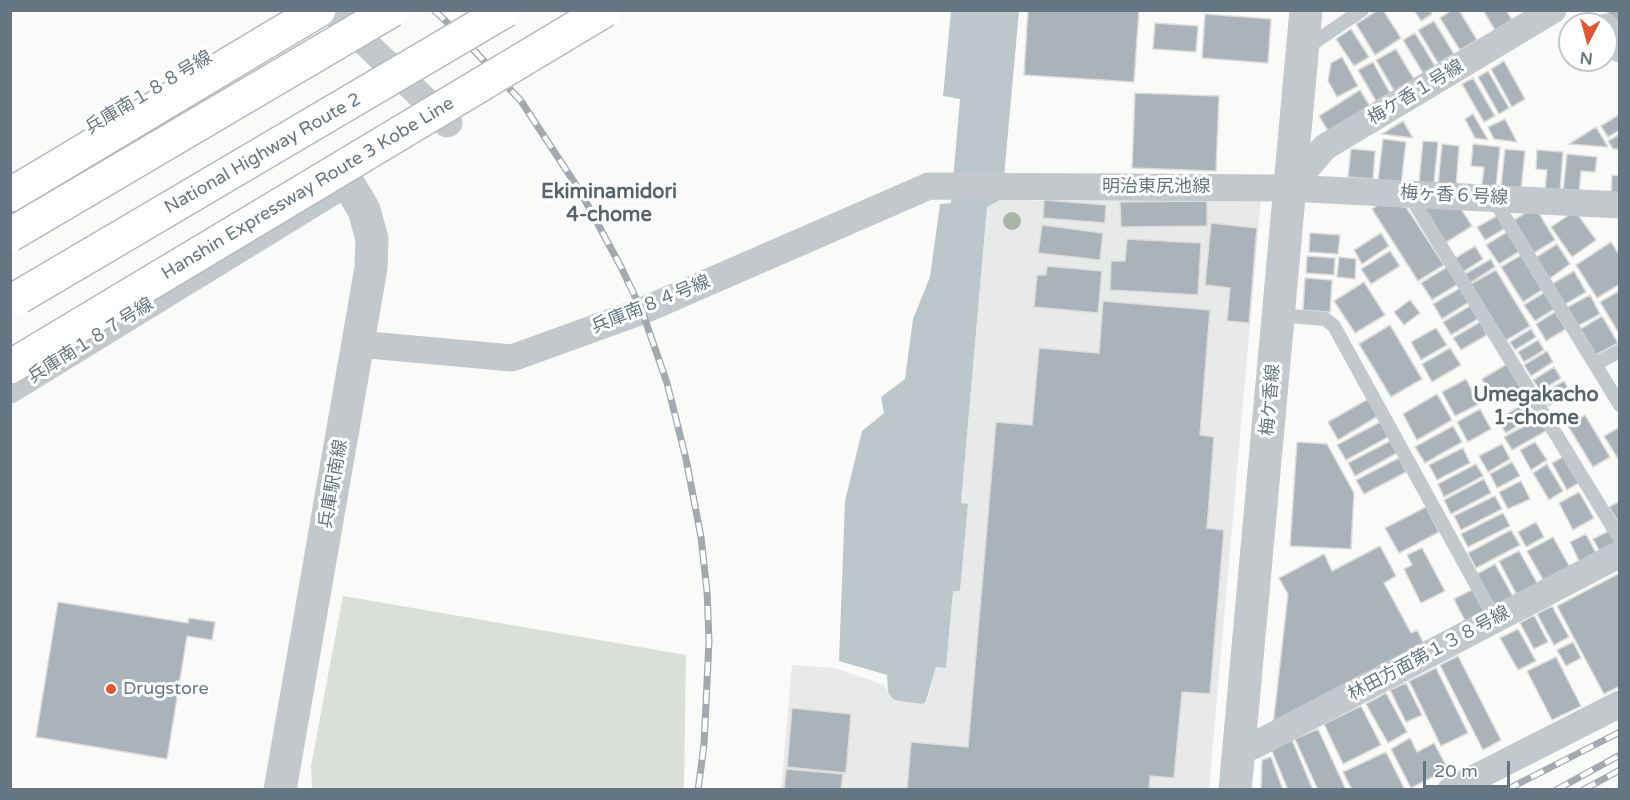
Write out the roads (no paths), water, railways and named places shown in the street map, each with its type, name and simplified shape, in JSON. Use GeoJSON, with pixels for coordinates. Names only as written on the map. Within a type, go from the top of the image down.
{"type":"FeatureCollection","features":[{"type":"Feature","properties":{"kind":"highway"},"geometry":{"type":"LineString","coordinates":[[10,195],[319,10]]}},
{"type":"Feature","properties":{"kind":"highway"},"geometry":{"type":"LineString","coordinates":[[10,235],[392,10]]}},
{"type":"Feature","properties":{"kind":"highway","name":"National Highway Route 2"},"geometry":{"type":"LineString","coordinates":[[19,297],[506,10]]}},
{"type":"Feature","properties":{"kind":"highway","name":"Hanshin Expressway Route 3 Kobe Line"},"geometry":{"type":"LineString","coordinates":[[10,367],[605,10]]}},
{"type":"Feature","properties":{"kind":"street","name":"兵庫南１８８号線"},"geometry":{"type":"LineString","coordinates":[[10,176],[288,10]]}},
{"type":"Feature","properties":{"kind":"street","name":"兵庫南１８７号線"},"geometry":{"type":"LineString","coordinates":[[10,390],[449,123],[331,10]]}},
{"type":"Feature","properties":{"kind":"street","name":"梅ケ香線"},"geometry":{"type":"LineString","coordinates":[[1235,789],[1306,10]]}},
{"type":"Feature","properties":{"kind":"street","name":"梅ケ香１号線"},"geometry":{"type":"LineString","coordinates":[[1290,188],[1325,147],[1553,10]]}},
{"type":"Feature","properties":{"kind":"street","name":"兵庫駅南線"},"geometry":{"type":"LineString","coordinates":[[280,789],[371,268],[372,239],[364,210],[348,183]]}},
{"type":"Feature","properties":{"kind":"street","name":"明治東尻池線"},"geometry":{"type":"LineString","coordinates":[[929,186],[1290,188]]}},
{"type":"Feature","properties":{"kind":"street","name":"兵庫南８４号線"},"geometry":{"type":"LineString","coordinates":[[358,344],[512,358],[642,311],[929,186]]}},
{"type":"Feature","properties":{"kind":"street","name":"梅ヶ香６号線"},"geometry":{"type":"LineString","coordinates":[[1290,188],[1620,205]]}},
{"type":"Feature","properties":{"kind":"street","name":"林田方面第１３８号線"},"geometry":{"type":"LineString","coordinates":[[1238,752],[1256,745],[1620,554]]}},
{"type":"Feature","properties":{"kind":"street"},"geometry":{"type":"LineString","coordinates":[[1451,789],[1620,704]]}},
{"type":"Feature","properties":{"kind":"lane"},"geometry":{"type":"LineString","coordinates":[[1303,50],[1362,10]]}},
{"type":"Feature","properties":{"kind":"lane"},"geometry":{"type":"LineString","coordinates":[[1409,194],[1620,539]]}},
{"type":"Feature","properties":{"kind":"lane"},"geometry":{"type":"LineString","coordinates":[[1492,198],[1620,405]]}},
{"type":"Feature","properties":{"kind":"lane"},"geometry":{"type":"LineString","coordinates":[[1279,315],[1325,319],[1334,326],[1495,620]]}},
{"type":"Feature","properties":{"kind":"lane"},"geometry":{"type":"LineString","coordinates":[[1595,364],[1620,351]]}},
{"type":"Feature","properties":{"kind":"railway"},"geometry":{"type":"LineString","coordinates":[[434,10],[521,101],[580,191],[642,311],[667,383],[686,459],[701,537],[707,591],[709,641],[704,745],[698,790]]}},
{"type":"Feature","properties":{"kind":"railway"},"geometry":{"type":"LineString","coordinates":[[1506,790],[1620,732]]}},
{"type":"Feature","properties":{"kind":"railway"},"geometry":{"type":"LineString","coordinates":[[1556,790],[1620,755]]}},
{"type":"Feature","properties":{"kind":"railway"},"geometry":{"type":"LineString","coordinates":[[1583,790],[1620,770]]}},
{"type":"Feature","properties":{"kind":"place","name":"Drugstore"},"geometry":{"type":"Point","coordinates":[111,689]}},
{"type":"Feature","properties":{"kind":"district","name":"Ekiminamidori 4-chome"},"geometry":{"type":"Point","coordinates":[609,204]}},
{"type":"Feature","properties":{"kind":"district","name":"Umegakacho 1-chome"},"geometry":{"type":"Point","coordinates":[1536,408]}}]}
